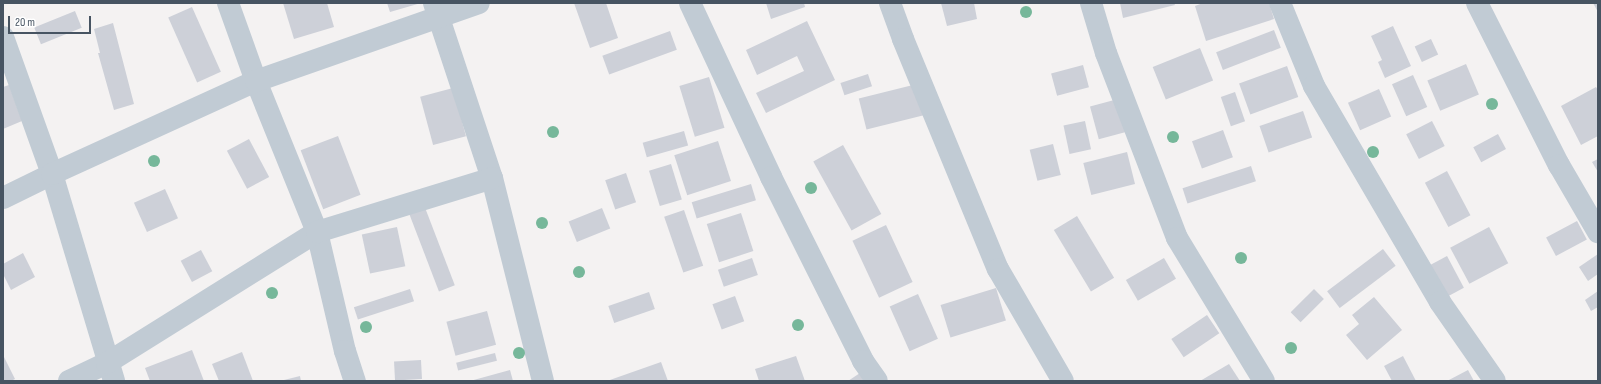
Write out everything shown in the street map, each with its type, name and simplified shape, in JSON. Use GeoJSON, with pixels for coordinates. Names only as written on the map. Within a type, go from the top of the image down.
{"type":"FeatureCollection","features":[{"type":"Feature","properties":{"kind":"street"},"geometry":{"type":"LineString","coordinates":[[228,3],[256,81],[317,232],[345,352],[355,381]]}},
{"type":"Feature","properties":{"kind":"street"},"geometry":{"type":"LineString","coordinates":[[3,198],[52,174],[256,81],[436,11],[479,3]]}},
{"type":"Feature","properties":{"kind":"street"},"geometry":{"type":"LineString","coordinates":[[690,3],[771,177],[864,361],[877,381]]}},
{"type":"Feature","properties":{"kind":"street"},"geometry":{"type":"LineString","coordinates":[[890,3],[903,39],[998,269],[1063,381]]}},
{"type":"Feature","properties":{"kind":"street"},"geometry":{"type":"LineString","coordinates":[[1091,3],[1106,53],[1177,238],[1264,381]]}},
{"type":"Feature","properties":{"kind":"street"},"geometry":{"type":"LineString","coordinates":[[1280,3],[1314,86],[1440,302],[1495,381]]}},
{"type":"Feature","properties":{"kind":"street"},"geometry":{"type":"LineString","coordinates":[[1477,3],[1559,165],[1598,232]]}},
{"type":"Feature","properties":{"kind":"street"},"geometry":{"type":"LineString","coordinates":[[436,11],[492,178],[544,381]]}},
{"type":"Feature","properties":{"kind":"street"},"geometry":{"type":"LineString","coordinates":[[3,37],[52,174],[111,372]]}},
{"type":"Feature","properties":{"kind":"street"},"geometry":{"type":"LineString","coordinates":[[69,381],[111,372],[317,232],[492,178]]}},
{"type":"Feature","properties":{"kind":"building"},"geometry":{"type":"Polygon","coordinates":[[[283,3],[327,3],[334,27],[294,39],[283,3]]]}},
{"type":"Feature","properties":{"kind":"building"},"geometry":{"type":"Polygon","coordinates":[[[387,3],[421,3],[390,12],[387,3]]]}},
{"type":"Feature","properties":{"kind":"building"},"geometry":{"type":"Polygon","coordinates":[[[574,3],[606,3],[618,38],[590,48],[574,3]]]}},
{"type":"Feature","properties":{"kind":"building"},"geometry":{"type":"Polygon","coordinates":[[[766,3],[804,3],[805,7],[771,19],[766,3]]]}},
{"type":"Feature","properties":{"kind":"building"},"geometry":{"type":"Polygon","coordinates":[[[941,3],[974,3],[977,19],[947,26],[941,3]]]}},
{"type":"Feature","properties":{"kind":"building"},"geometry":{"type":"Polygon","coordinates":[[[1120,3],[1174,3],[1175,5],[1123,18],[1120,3]]]}},
{"type":"Feature","properties":{"kind":"building"},"geometry":{"type":"Polygon","coordinates":[[[1203,3],[1269,3],[1274,19],[1206,41],[1195,6],[1203,3]]]}},
{"type":"Feature","properties":{"kind":"building"},"geometry":{"type":"Polygon","coordinates":[[[1593,3],[1598,3],[1598,12],[1593,3]]]}},
{"type":"Feature","properties":{"kind":"building"},"geometry":{"type":"Polygon","coordinates":[[[192,7],[221,72],[197,82],[168,18],[192,7]]]}},
{"type":"Feature","properties":{"kind":"building"},"geometry":{"type":"Polygon","coordinates":[[[75,11],[82,28],[41,44],[34,27],[75,11]]]}},
{"type":"Feature","properties":{"kind":"building"},"geometry":{"type":"Polygon","coordinates":[[[807,21],[835,80],[766,113],[756,93],[804,71],[797,56],[757,75],[746,50],[807,21]]]}},
{"type":"Feature","properties":{"kind":"building"},"geometry":{"type":"Polygon","coordinates":[[[113,23],[134,104],[114,110],[98,53],[100,53],[94,29],[113,23]]]}},
{"type":"Feature","properties":{"kind":"building"},"geometry":{"type":"Polygon","coordinates":[[[1393,26],[1411,66],[1385,78],[1378,62],[1382,60],[1371,36],[1393,26]]]}},
{"type":"Feature","properties":{"kind":"building"},"geometry":{"type":"Polygon","coordinates":[[[1274,30],[1281,48],[1223,70],[1216,52],[1274,30]]]}},
{"type":"Feature","properties":{"kind":"building"},"geometry":{"type":"Polygon","coordinates":[[[670,31],[677,50],[609,74],[602,56],[670,31]]]}},
{"type":"Feature","properties":{"kind":"building"},"geometry":{"type":"Polygon","coordinates":[[[1431,39],[1438,54],[1422,62],[1415,47],[1431,39]]]}},
{"type":"Feature","properties":{"kind":"building"},"geometry":{"type":"Polygon","coordinates":[[[1200,48],[1213,80],[1166,100],[1153,67],[1200,48]]]}},
{"type":"Feature","properties":{"kind":"building"},"geometry":{"type":"Polygon","coordinates":[[[1466,64],[1479,94],[1440,111],[1427,80],[1466,64]]]}},
{"type":"Feature","properties":{"kind":"building"},"geometry":{"type":"Polygon","coordinates":[[[1083,65],[1089,87],[1057,96],[1051,74],[1083,65]]]}},
{"type":"Feature","properties":{"kind":"building"},"geometry":{"type":"Polygon","coordinates":[[[1287,66],[1298,97],[1250,114],[1239,83],[1287,66]]]}},
{"type":"Feature","properties":{"kind":"building"},"geometry":{"type":"Polygon","coordinates":[[[868,74],[872,86],[844,95],[840,83],[868,74]]]}},
{"type":"Feature","properties":{"kind":"building"},"geometry":{"type":"Polygon","coordinates":[[[1413,75],[1427,107],[1406,116],[1392,84],[1413,75]]]}},
{"type":"Feature","properties":{"kind":"building"},"geometry":{"type":"Polygon","coordinates":[[[709,77],[724,128],[695,137],[679,86],[709,77]]]}},
{"type":"Feature","properties":{"kind":"building"},"geometry":{"type":"Polygon","coordinates":[[[917,84],[925,115],[867,130],[859,99],[917,84]]]}},
{"type":"Feature","properties":{"kind":"building"},"geometry":{"type":"Polygon","coordinates":[[[9,85],[22,121],[3,129],[3,87],[9,85]]]}},
{"type":"Feature","properties":{"kind":"building"},"geometry":{"type":"Polygon","coordinates":[[[1596,87],[1598,90],[1598,136],[1581,145],[1561,106],[1596,87]]]}},
{"type":"Feature","properties":{"kind":"building"},"geometry":{"type":"Polygon","coordinates":[[[453,88],[466,136],[433,145],[420,97],[453,88]]]}},
{"type":"Feature","properties":{"kind":"building"},"geometry":{"type":"Polygon","coordinates":[[[1379,89],[1391,116],[1360,130],[1348,103],[1379,89]]]}},
{"type":"Feature","properties":{"kind":"building"},"geometry":{"type":"Polygon","coordinates":[[[1235,92],[1245,121],[1231,126],[1221,97],[1235,92]]]}},
{"type":"Feature","properties":{"kind":"building"},"geometry":{"type":"Polygon","coordinates":[[[1118,99],[1127,132],[1099,139],[1090,107],[1118,99]]]}},
{"type":"Feature","properties":{"kind":"building"},"geometry":{"type":"Polygon","coordinates":[[[1303,111],[1312,137],[1269,152],[1260,126],[1303,111]]]}},
{"type":"Feature","properties":{"kind":"building"},"geometry":{"type":"Polygon","coordinates":[[[1085,121],[1091,149],[1070,154],[1063,126],[1085,121]]]}},
{"type":"Feature","properties":{"kind":"building"},"geometry":{"type":"Polygon","coordinates":[[[1432,121],[1445,146],[1419,159],[1406,134],[1432,121]]]}},
{"type":"Feature","properties":{"kind":"building"},"geometry":{"type":"Polygon","coordinates":[[[1223,130],[1233,157],[1202,169],[1192,141],[1223,130]]]}},
{"type":"Feature","properties":{"kind":"building"},"geometry":{"type":"Polygon","coordinates":[[[684,131],[688,145],[647,157],[643,143],[684,131]]]}},
{"type":"Feature","properties":{"kind":"building"},"geometry":{"type":"Polygon","coordinates":[[[1498,134],[1506,149],[1481,162],[1473,147],[1498,134]]]}},
{"type":"Feature","properties":{"kind":"building"},"geometry":{"type":"Polygon","coordinates":[[[338,136],[361,195],[323,209],[301,150],[338,136]]]}},
{"type":"Feature","properties":{"kind":"building"},"geometry":{"type":"Polygon","coordinates":[[[249,139],[269,177],[247,189],[227,151],[249,139]]]}},
{"type":"Feature","properties":{"kind":"building"},"geometry":{"type":"Polygon","coordinates":[[[718,141],[731,181],[687,195],[674,155],[718,141]]]}},
{"type":"Feature","properties":{"kind":"building"},"geometry":{"type":"Polygon","coordinates":[[[1053,144],[1061,175],[1037,181],[1030,150],[1053,144]]]}},
{"type":"Feature","properties":{"kind":"building"},"geometry":{"type":"Polygon","coordinates":[[[843,145],[881,214],[852,231],[813,161],[843,145]]]}},
{"type":"Feature","properties":{"kind":"building"},"geometry":{"type":"Polygon","coordinates":[[[1127,152],[1135,184],[1091,195],[1083,163],[1127,152]]]}},
{"type":"Feature","properties":{"kind":"building"},"geometry":{"type":"Polygon","coordinates":[[[1598,159],[1598,172],[1592,162],[1598,159]]]}},
{"type":"Feature","properties":{"kind":"building"},"geometry":{"type":"Polygon","coordinates":[[[671,164],[682,199],[660,206],[649,171],[671,164]]]}},
{"type":"Feature","properties":{"kind":"building"},"geometry":{"type":"Polygon","coordinates":[[[1251,166],[1256,181],[1187,203],[1183,188],[1251,166]]]}},
{"type":"Feature","properties":{"kind":"building"},"geometry":{"type":"Polygon","coordinates":[[[1447,171],[1470,215],[1448,227],[1425,183],[1447,171]]]}},
{"type":"Feature","properties":{"kind":"building"},"geometry":{"type":"Polygon","coordinates":[[[626,173],[636,202],[615,209],[605,180],[626,173]]]}},
{"type":"Feature","properties":{"kind":"building"},"geometry":{"type":"Polygon","coordinates":[[[751,184],[756,200],[697,218],[692,202],[751,184]]]}},
{"type":"Feature","properties":{"kind":"building"},"geometry":{"type":"Polygon","coordinates":[[[165,189],[178,218],[147,232],[134,203],[165,189]]]}},
{"type":"Feature","properties":{"kind":"building"},"geometry":{"type":"Polygon","coordinates":[[[424,205],[455,285],[439,291],[408,211],[424,205]]]}},
{"type":"Feature","properties":{"kind":"building"},"geometry":{"type":"Polygon","coordinates":[[[602,208],[610,228],[577,242],[569,221],[602,208]]]}},
{"type":"Feature","properties":{"kind":"building"},"geometry":{"type":"Polygon","coordinates":[[[684,210],[703,266],[683,273],[664,217],[684,210]]]}},
{"type":"Feature","properties":{"kind":"building"},"geometry":{"type":"Polygon","coordinates":[[[741,213],[753,251],[719,262],[707,224],[741,213]]]}},
{"type":"Feature","properties":{"kind":"building"},"geometry":{"type":"Polygon","coordinates":[[[1077,216],[1114,278],[1091,292],[1054,230],[1077,216]]]}},
{"type":"Feature","properties":{"kind":"building"},"geometry":{"type":"Polygon","coordinates":[[[1577,221],[1587,240],[1556,256],[1546,237],[1577,221]]]}},
{"type":"Feature","properties":{"kind":"building"},"geometry":{"type":"Polygon","coordinates":[[[886,225],[913,282],[879,298],[852,241],[886,225]]]}},
{"type":"Feature","properties":{"kind":"building"},"geometry":{"type":"Polygon","coordinates":[[[397,227],[405,266],[370,274],[362,234],[397,227]]]}},
{"type":"Feature","properties":{"kind":"building"},"geometry":{"type":"Polygon","coordinates":[[[1489,227],[1508,263],[1469,284],[1450,248],[1489,227]]]}},
{"type":"Feature","properties":{"kind":"building"},"geometry":{"type":"Polygon","coordinates":[[[1383,249],[1396,266],[1340,308],[1327,291],[1383,249]]]}},
{"type":"Feature","properties":{"kind":"building"},"geometry":{"type":"Polygon","coordinates":[[[201,250],[212,271],[192,282],[181,261],[201,250]]]}},
{"type":"Feature","properties":{"kind":"building"},"geometry":{"type":"Polygon","coordinates":[[[23,253],[35,277],[11,290],[3,274],[3,264],[23,253]]]}},
{"type":"Feature","properties":{"kind":"building"},"geometry":{"type":"Polygon","coordinates":[[[1598,254],[1598,274],[1588,281],[1579,267],[1598,254]]]}},
{"type":"Feature","properties":{"kind":"building"},"geometry":{"type":"Polygon","coordinates":[[[1447,256],[1464,288],[1447,297],[1430,265],[1447,256]]]}},
{"type":"Feature","properties":{"kind":"building"},"geometry":{"type":"Polygon","coordinates":[[[752,258],[758,275],[724,287],[718,270],[752,258]]]}},
{"type":"Feature","properties":{"kind":"building"},"geometry":{"type":"Polygon","coordinates":[[[1164,258],[1176,279],[1138,301],[1126,280],[1164,258]]]}},
{"type":"Feature","properties":{"kind":"building"},"geometry":{"type":"Polygon","coordinates":[[[996,288],[1006,321],[950,337],[941,305],[996,288]]]}},
{"type":"Feature","properties":{"kind":"building"},"geometry":{"type":"Polygon","coordinates":[[[410,289],[414,301],[358,320],[354,307],[410,289]]]}},
{"type":"Feature","properties":{"kind":"building"},"geometry":{"type":"Polygon","coordinates":[[[1314,289],[1324,299],[1301,322],[1291,312],[1314,289]]]}},
{"type":"Feature","properties":{"kind":"building"},"geometry":{"type":"Polygon","coordinates":[[[1598,291],[1598,307],[1591,311],[1585,300],[1598,291]]]}},
{"type":"Feature","properties":{"kind":"building"},"geometry":{"type":"Polygon","coordinates":[[[649,292],[655,309],[614,323],[608,306],[649,292]]]}},
{"type":"Feature","properties":{"kind":"building"},"geometry":{"type":"Polygon","coordinates":[[[918,294],[938,339],[910,351],[890,307],[918,294]]]}},
{"type":"Feature","properties":{"kind":"building"},"geometry":{"type":"Polygon","coordinates":[[[735,296],[744,321],[722,330],[712,304],[735,296]]]}},
{"type":"Feature","properties":{"kind":"building"},"geometry":{"type":"Polygon","coordinates":[[[1374,297],[1402,330],[1367,360],[1346,335],[1359,324],[1352,315],[1374,297]]]}},
{"type":"Feature","properties":{"kind":"building"},"geometry":{"type":"Polygon","coordinates":[[[487,311],[496,345],[455,356],[446,322],[487,311]]]}},
{"type":"Feature","properties":{"kind":"building"},"geometry":{"type":"Polygon","coordinates":[[[1207,315],[1219,333],[1184,357],[1171,339],[1207,315]]]}},
{"type":"Feature","properties":{"kind":"building"},"geometry":{"type":"Polygon","coordinates":[[[192,350],[204,381],[150,381],[145,368],[192,350]]]}},
{"type":"Feature","properties":{"kind":"building"},"geometry":{"type":"Polygon","coordinates":[[[242,352],[253,381],[219,381],[212,364],[242,352]]]}},
{"type":"Feature","properties":{"kind":"building"},"geometry":{"type":"Polygon","coordinates":[[[495,353],[497,361],[458,370],[456,363],[495,353]]]}},
{"type":"Feature","properties":{"kind":"building"},"geometry":{"type":"Polygon","coordinates":[[[3,355],[15,379],[11,381],[3,381],[3,355]]]}},
{"type":"Feature","properties":{"kind":"building"},"geometry":{"type":"Polygon","coordinates":[[[796,356],[805,381],[759,381],[755,369],[796,356]]]}},
{"type":"Feature","properties":{"kind":"building"},"geometry":{"type":"Polygon","coordinates":[[[1403,356],[1416,381],[1392,381],[1384,366],[1403,356]]]}},
{"type":"Feature","properties":{"kind":"building"},"geometry":{"type":"Polygon","coordinates":[[[421,360],[422,379],[395,380],[394,361],[421,360]]]}},
{"type":"Feature","properties":{"kind":"building"},"geometry":{"type":"Polygon","coordinates":[[[661,362],[668,381],[607,381],[661,362]]]}},
{"type":"Feature","properties":{"kind":"building"},"geometry":{"type":"Polygon","coordinates":[[[1229,364],[1240,381],[1200,381],[1229,364]]]}},
{"type":"Feature","properties":{"kind":"building"},"geometry":{"type":"Polygon","coordinates":[[[510,370],[513,381],[470,381],[510,370]]]}},
{"type":"Feature","properties":{"kind":"building"},"geometry":{"type":"Polygon","coordinates":[[[1468,370],[1474,381],[1447,381],[1468,370]]]}},
{"type":"Feature","properties":{"kind":"building"},"geometry":{"type":"Polygon","coordinates":[[[863,371],[870,381],[848,381],[863,371]]]}},
{"type":"Feature","properties":{"kind":"building"},"geometry":{"type":"Polygon","coordinates":[[[300,376],[301,381],[284,381],[284,380],[300,376]]]}}]}
